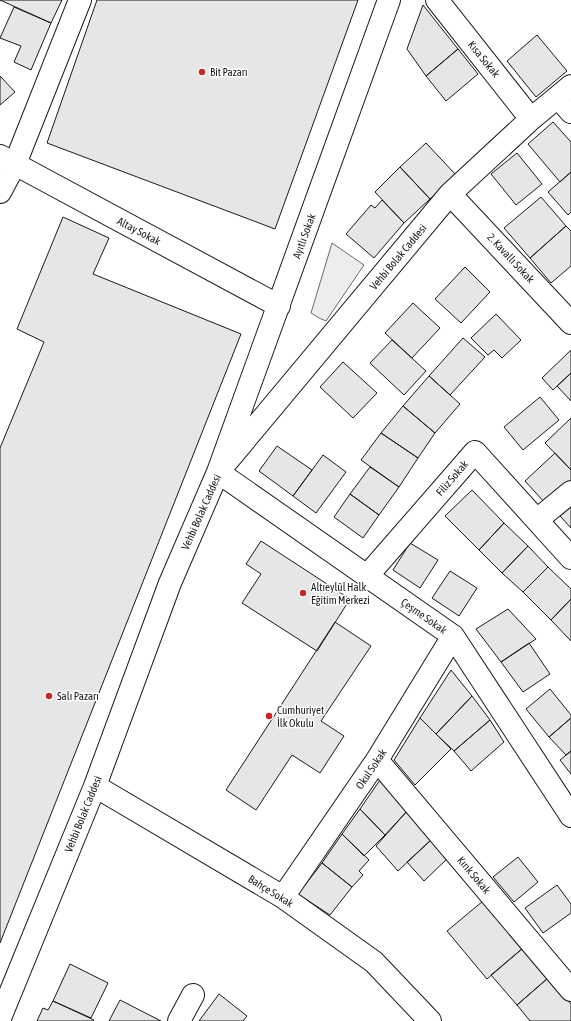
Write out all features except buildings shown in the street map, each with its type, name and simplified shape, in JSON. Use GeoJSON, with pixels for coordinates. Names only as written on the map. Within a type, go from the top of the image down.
{"type":"FeatureCollection","features":[{"type":"Feature","properties":{"kind":"street"},"geometry":{"type":"LineString","coordinates":[[0,192],[8,160],[80,0]]}},
{"type":"Feature","properties":{"kind":"street","name":"Ayıtlı Sokak"},"geometry":{"type":"LineString","coordinates":[[218,472],[389,0]]}},
{"type":"Feature","properties":{"kind":"street","name":"Kısa Sokak"},"geometry":{"type":"LineString","coordinates":[[437,0],[531,119]]}},
{"type":"Feature","properties":{"kind":"street","name":"Vehbi Bolak Caddesi"},"geometry":{"type":"LineString","coordinates":[[0,1018],[95,786],[170,583],[218,472],[450,194],[531,119],[567,98]]}},
{"type":"Feature","properties":{"kind":"street","name":"Altay Sokak"},"geometry":{"type":"LineString","coordinates":[[8,160],[279,306]]}},
{"type":"Feature","properties":{"kind":"street","name":"2. Kavallı Sokak"},"geometry":{"type":"LineString","coordinates":[[450,194],[571,323]]}},
{"type":"Feature","properties":{"kind":"street","name":"Filiz Sokak"},"geometry":{"type":"LineString","coordinates":[[367,576],[475,452],[571,558]]}},
{"type":"Feature","properties":{"kind":"street","name":"Çeşme Sokak"},"geometry":{"type":"LineString","coordinates":[[218,472],[453,636],[571,816]]}},
{"type":"Feature","properties":{"kind":"street"},"geometry":{"type":"LineString","coordinates":[[537,520],[571,492]]}},
{"type":"Feature","properties":{"kind":"street","name":"Okul Sokak"},"geometry":{"type":"LineString","coordinates":[[283,897],[377,760],[453,636]]}},
{"type":"Feature","properties":{"kind":"street","name":"Kırık Sokak"},"geometry":{"type":"LineString","coordinates":[[377,760],[571,990]]}},
{"type":"Feature","properties":{"kind":"street","name":"Bahçe Sokak"},"geometry":{"type":"LineString","coordinates":[[95,786],[283,897],[374,962],[430,1021]]}},
{"type":"Feature","properties":{"kind":"street"},"geometry":{"type":"LineString","coordinates":[[179,1021],[193,995]]}},
{"type":"Feature","properties":{"kind":"shaded area"},"geometry":{"type":"Polygon","coordinates":[[[332,243],[364,265],[326,321],[311,313],[332,243]]]}},
{"type":"Feature","properties":{"kind":"place","name":"Bit Pazarı"},"geometry":{"type":"Point","coordinates":[202,72]}},
{"type":"Feature","properties":{"kind":"place","name":"Altıeylül Halk Eğitim Merkezi"},"geometry":{"type":"Point","coordinates":[303,593]}},
{"type":"Feature","properties":{"kind":"place","name":"Salı Pazarı"},"geometry":{"type":"Point","coordinates":[49,696]}},
{"type":"Feature","properties":{"kind":"place","name":"Cumhuriyet İlk Okulu"},"geometry":{"type":"Point","coordinates":[269,716]}}]}
